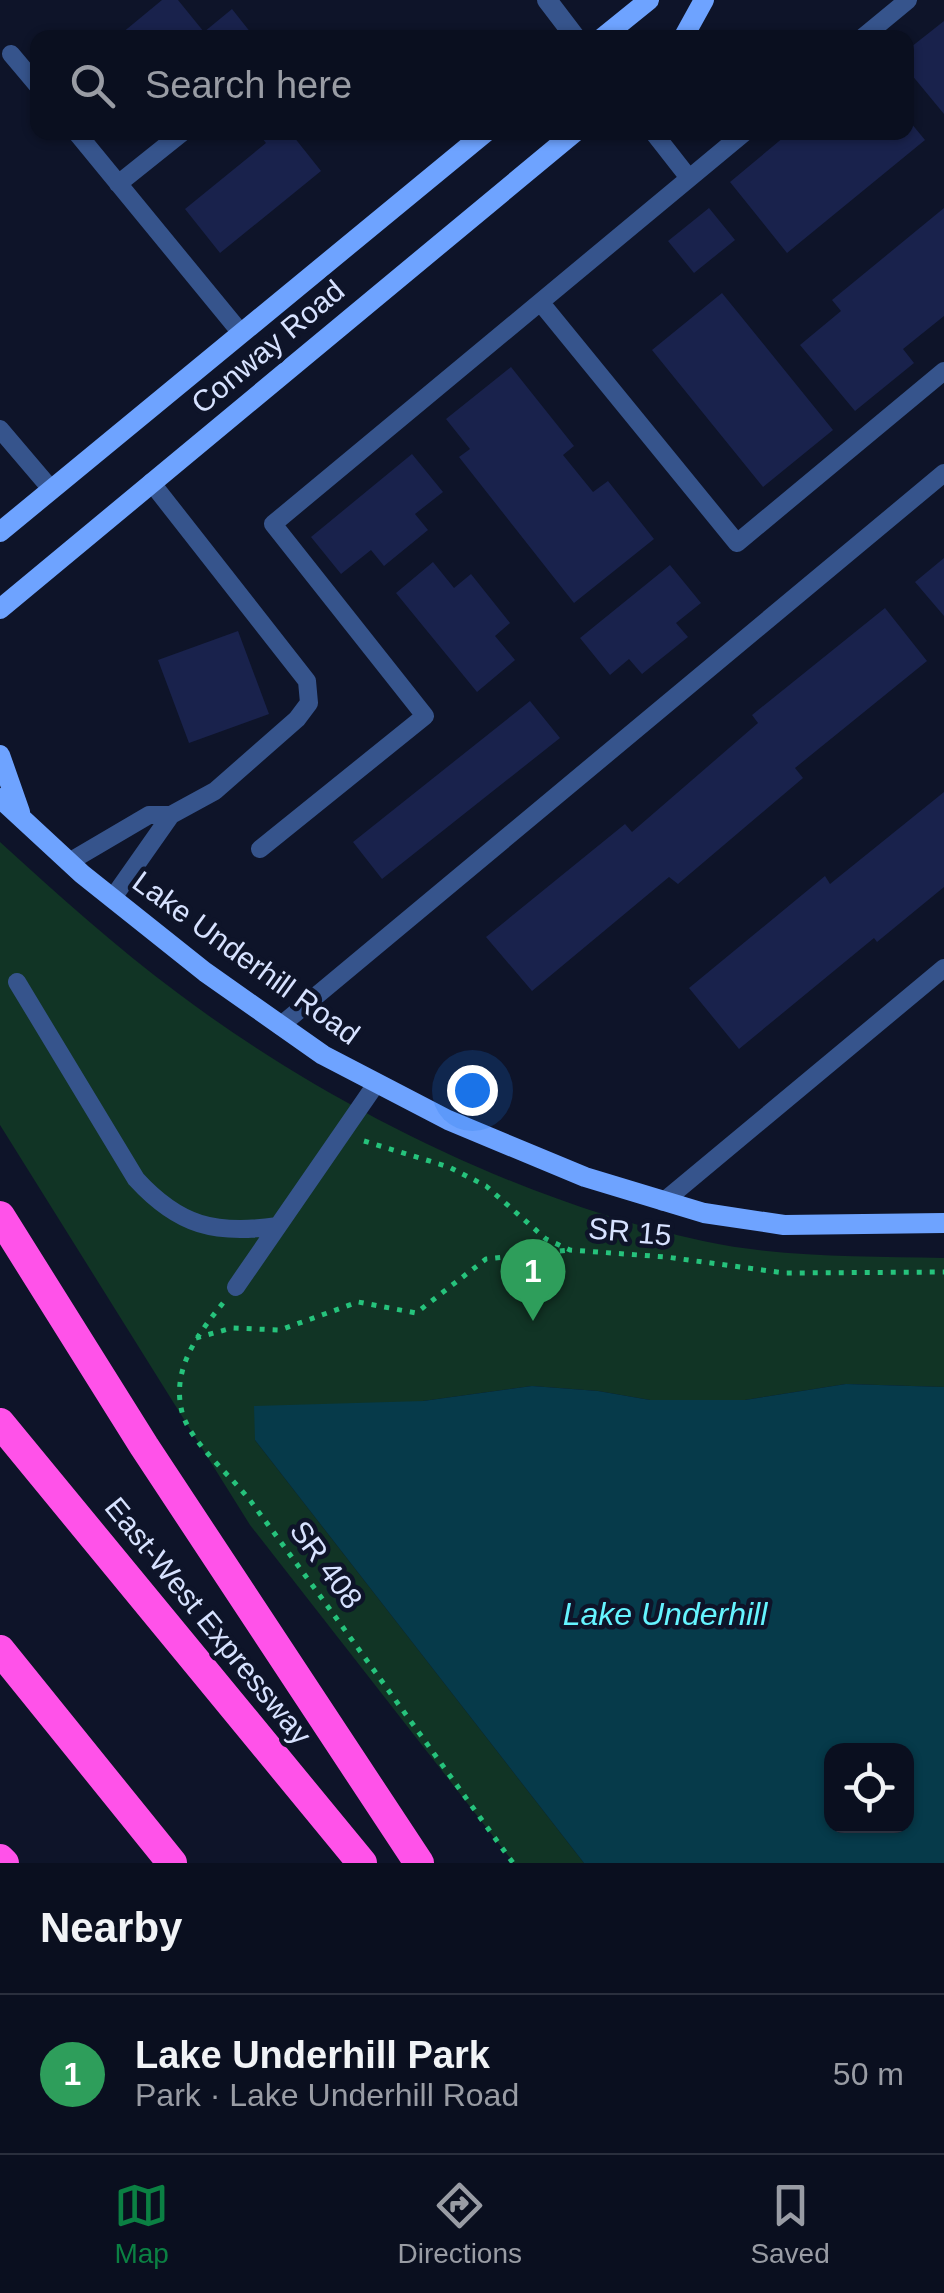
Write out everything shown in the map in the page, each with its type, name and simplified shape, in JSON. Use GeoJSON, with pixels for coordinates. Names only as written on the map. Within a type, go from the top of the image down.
{"type":"FeatureCollection","features":[{"type":"Feature","properties":{"kind":"highway"},"geometry":{"type":"LineString","coordinates":[[0,1216],[134,1430],[419,1863]]}},
{"type":"Feature","properties":{"kind":"highway","name":"East-West Expressway"},"geometry":{"type":"LineString","coordinates":[[0,1422],[362,1863]]}},
{"type":"Feature","properties":{"kind":"highway"},"geometry":{"type":"LineString","coordinates":[[0,1650],[172,1863]]}},
{"type":"Feature","properties":{"kind":"main road"},"geometry":{"type":"LineString","coordinates":[[612,30],[650,0]]}},
{"type":"Feature","properties":{"kind":"main road"},"geometry":{"type":"LineString","coordinates":[[687,30],[704,0]]}},
{"type":"Feature","properties":{"kind":"main road","name":"Conway Road"},"geometry":{"type":"LineString","coordinates":[[0,532],[476,140]]}},
{"type":"Feature","properties":{"kind":"main road","name":"Conway Road"},"geometry":{"type":"LineString","coordinates":[[6,603],[564,140]]}},
{"type":"Feature","properties":{"kind":"main road"},"geometry":{"type":"LineString","coordinates":[[0,624],[6,603]]}},
{"type":"Feature","properties":{"kind":"main road","name":"SR 15"},"geometry":{"type":"LineString","coordinates":[[0,755],[22,819]]}},
{"type":"Feature","properties":{"kind":"main road","name":"Lake Underhill Road"},"geometry":{"type":"LineString","coordinates":[[0,798],[112,899],[280,1026],[376,1084],[516,1150],[704,1213],[784,1226],[944,1223]]}},
{"type":"Feature","properties":{"kind":"street"},"geometry":{"type":"LineString","coordinates":[[546,0],[570,30]]}},
{"type":"Feature","properties":{"kind":"lane"},"geometry":{"type":"LineString","coordinates":[[872,30],[908,0]]}},
{"type":"Feature","properties":{"kind":"lane"},"geometry":{"type":"LineString","coordinates":[[11,54],[30,77]]}},
{"type":"Feature","properties":{"kind":"lane"},"geometry":{"type":"LineString","coordinates":[[82,140],[240,333]]}},
{"type":"Feature","properties":{"kind":"lane"},"geometry":{"type":"LineString","coordinates":[[118,184],[173,140]]}},
{"type":"Feature","properties":{"kind":"lane"},"geometry":{"type":"LineString","coordinates":[[659,140],[689,178]]}},
{"type":"Feature","properties":{"kind":"lane"},"geometry":{"type":"LineString","coordinates":[[260,850],[426,716],[273,524],[734,140]]}},
{"type":"Feature","properties":{"kind":"lane"},"geometry":{"type":"LineString","coordinates":[[541,304],[737,543],[944,371]]}},
{"type":"Feature","properties":{"kind":"lane"},"geometry":{"type":"LineString","coordinates":[[0,429],[52,490]]}},
{"type":"Feature","properties":{"kind":"lane"},"geometry":{"type":"LineString","coordinates":[[280,1026],[944,473]]}},
{"type":"Feature","properties":{"kind":"lane"},"geometry":{"type":"LineString","coordinates":[[112,899],[171,815],[215,790],[297,719],[309,703],[307,681],[151,482]]}},
{"type":"Feature","properties":{"kind":"lane"},"geometry":{"type":"LineString","coordinates":[[70,862],[149,815],[171,815]]}},
{"type":"Feature","properties":{"kind":"lane"},"geometry":{"type":"LineString","coordinates":[[663,1202],[944,968]]}},
{"type":"Feature","properties":{"kind":"lane"},"geometry":{"type":"LineString","coordinates":[[17,982],[136,1179],[156,1201],[200,1226],[278,1226]]}},
{"type":"Feature","properties":{"kind":"lane"},"geometry":{"type":"LineString","coordinates":[[236,1287],[376,1084]]}},
{"type":"Feature","properties":{"kind":"path","name":"SR 15"},"geometry":{"type":"LineString","coordinates":[[344,1129],[368,1144],[449,1168],[486,1186],[546,1239],[570,1250],[666,1257],[785,1274],[944,1272]]}},
{"type":"Feature","properties":{"kind":"path"},"geometry":{"type":"LineString","coordinates":[[194,1339],[232,1328],[280,1330],[358,1302],[416,1313],[486,1259],[570,1250]]}},
{"type":"Feature","properties":{"kind":"path","name":"SR 408"},"geometry":{"type":"LineString","coordinates":[[236,1287],[194,1339],[180,1382],[182,1414],[195,1437],[248,1496],[512,1863]]}},
{"type":"Feature","properties":{"kind":"green space"},"geometry":{"type":"Polygon","coordinates":[[[0,842],[133,958],[236,1035],[361,1110],[497,1175],[635,1224],[733,1247],[823,1255],[944,1258],[944,1387],[846,1384],[745,1400],[650,1400],[532,1386],[423,1401],[255,1440],[584,1863],[514,1863],[250,1525],[0,1125],[0,842]]]}},
{"type":"Feature","properties":{"kind":"water","name":"Lake Underhill"},"geometry":{"type":"Polygon","coordinates":[[[846,1384],[944,1387],[944,1863],[584,1863],[255,1440],[254,1406],[423,1401],[532,1386],[650,1400],[745,1400],[846,1384]]]}},
{"type":"Feature","properties":{"kind":"building"},"geometry":{"type":"Polygon","coordinates":[[[162,0],[178,0],[202,30],[126,30],[162,0]]]}},
{"type":"Feature","properties":{"kind":"building"},"geometry":{"type":"Polygon","coordinates":[[[232,9],[249,30],[206,30],[232,9]]]}},
{"type":"Feature","properties":{"kind":"building"},"geometry":{"type":"Polygon","coordinates":[[[944,21],[944,114],[914,78],[914,45],[944,21]]]}},
{"type":"Feature","properties":{"kind":"building"},"geometry":{"type":"Polygon","coordinates":[[[914,127],[925,140],[787,253],[730,182],[780,140],[914,140],[914,127]]]}},
{"type":"Feature","properties":{"kind":"building"},"geometry":{"type":"Polygon","coordinates":[[[264,140],[296,140],[321,171],[220,253],[185,209],[266,143],[264,140]]]}},
{"type":"Feature","properties":{"kind":"building"},"geometry":{"type":"Polygon","coordinates":[[[709,208],[735,240],[694,273],[668,241],[709,208]]]}},
{"type":"Feature","properties":{"kind":"building"},"geometry":{"type":"Polygon","coordinates":[[[944,208],[944,316],[903,349],[914,363],[855,411],[800,345],[841,311],[832,300],[944,208]]]}},
{"type":"Feature","properties":{"kind":"building"},"geometry":{"type":"Polygon","coordinates":[[[722,293],[833,430],[763,487],[652,350],[722,293]]]}},
{"type":"Feature","properties":{"kind":"building"},"geometry":{"type":"Polygon","coordinates":[[[511,367],[574,446],[563,455],[593,492],[608,481],[654,539],[574,603],[459,457],[470,449],[446,419],[511,367]]]}},
{"type":"Feature","properties":{"kind":"building"},"geometry":{"type":"Polygon","coordinates":[[[412,454],[443,492],[415,514],[428,530],[384,566],[371,550],[341,574],[311,537],[412,454]]]}},
{"type":"Feature","properties":{"kind":"building"},"geometry":{"type":"Polygon","coordinates":[[[944,558],[944,616],[915,582],[944,558]]]}},
{"type":"Feature","properties":{"kind":"building"},"geometry":{"type":"Polygon","coordinates":[[[433,562],[454,588],[471,574],[510,623],[495,636],[515,660],[477,692],[396,593],[433,562]]]}},
{"type":"Feature","properties":{"kind":"building"},"geometry":{"type":"Polygon","coordinates":[[[670,565],[701,603],[676,623],[688,637],[642,674],[629,659],[610,675],[580,638],[670,565]]]}},
{"type":"Feature","properties":{"kind":"building"},"geometry":{"type":"Polygon","coordinates":[[[885,608],[927,661],[795,768],[803,778],[678,884],[669,877],[532,991],[486,937],[625,824],[632,832],[758,723],[752,715],[885,608]]]}},
{"type":"Feature","properties":{"kind":"building"},"geometry":{"type":"Polygon","coordinates":[[[238,631],[269,714],[189,743],[158,660],[238,631]]]}},
{"type":"Feature","properties":{"kind":"building"},"geometry":{"type":"Polygon","coordinates":[[[530,701],[560,738],[382,879],[353,842],[530,701]]]}},
{"type":"Feature","properties":{"kind":"building"},"geometry":{"type":"Polygon","coordinates":[[[944,792],[944,887],[877,942],[874,938],[739,1049],[689,988],[825,876],[830,884],[944,792]]]}},
{"type":"Feature","properties":{"kind":"place","name":"Lake Underhill Park"},"geometry":{"type":"Point","coordinates":[533,1321]}}]}
